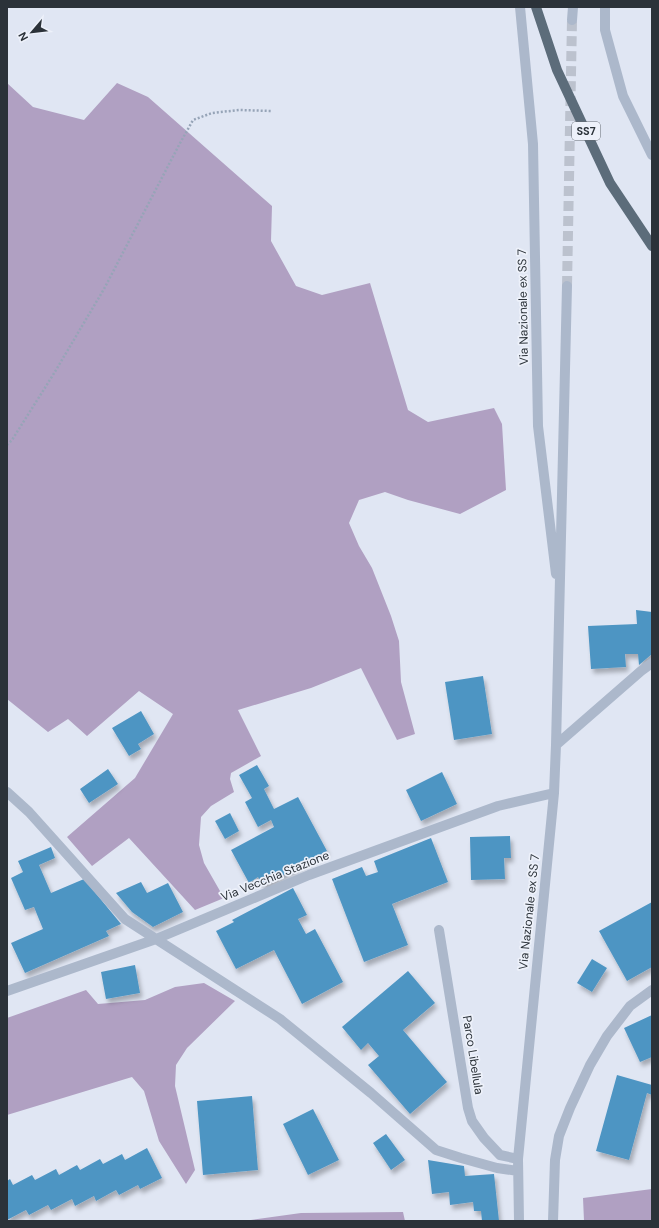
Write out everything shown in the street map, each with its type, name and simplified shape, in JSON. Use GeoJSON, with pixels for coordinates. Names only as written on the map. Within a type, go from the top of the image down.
{"type":"FeatureCollection","features":[{"type":"Feature","properties":{"kind":"main road","name":"SS7"},"geometry":{"type":"LineString","coordinates":[[536,7],[557,70],[610,183],[652,246]]}},
{"type":"Feature","properties":{"kind":"street","name":"Via Nazionale ex SS 7"},"geometry":{"type":"LineString","coordinates":[[520,7],[533,144],[538,426],[548,518],[560,606]]}},
{"type":"Feature","properties":{"kind":"street"},"geometry":{"type":"LineString","coordinates":[[572,20],[573,7]]}},
{"type":"Feature","properties":{"kind":"street"},"geometry":{"type":"LineString","coordinates":[[605,7],[605,30],[623,96],[652,155]]}},
{"type":"Feature","properties":{"kind":"street","name":"Via Nazionale ex SS 7"},"geometry":{"type":"LineString","coordinates":[[519,1221],[518,1159],[554,793],[560,606],[566,286]]}},
{"type":"Feature","properties":{"kind":"street"},"geometry":{"type":"LineString","coordinates":[[556,745],[652,663]]}},
{"type":"Feature","properties":{"kind":"street"},"geometry":{"type":"LineString","coordinates":[[7,792],[29,812],[125,919],[280,1019],[371,1093],[436,1150],[497,1168],[518,1171]]}},
{"type":"Feature","properties":{"kind":"street","name":"Via Vecchia Stazione"},"geometry":{"type":"LineString","coordinates":[[7,992],[156,939],[309,876],[498,806],[554,793]]}},
{"type":"Feature","properties":{"kind":"street","name":"Parco Libellula"},"geometry":{"type":"LineString","coordinates":[[439,930],[468,1108],[472,1121],[484,1138],[500,1155],[518,1159]]}},
{"type":"Feature","properties":{"kind":"street"},"geometry":{"type":"LineString","coordinates":[[553,1221],[555,1160],[559,1136],[570,1108],[590,1065],[607,1036],[630,1006],[652,990]]}},
{"type":"Feature","properties":{"kind":"path"},"geometry":{"type":"LineString","coordinates":[[7,445],[12,440],[49,382],[104,289],[193,120],[212,113],[239,110],[271,111]]}},
{"type":"Feature","properties":{"kind":"shaded area"},"geometry":{"type":"Polygon","coordinates":[[[7,83],[33,107],[84,120],[117,83],[148,97],[272,206],[271,241],[296,286],[322,295],[370,283],[408,410],[428,422],[494,408],[502,424],[506,490],[460,514],[408,500],[385,492],[359,500],[349,523],[359,546],[372,568],[399,641],[401,682],[415,734],[397,740],[361,668],[311,688],[238,710],[261,756],[231,773],[230,779],[234,792],[211,806],[201,817],[199,845],[204,863],[224,898],[195,910],[129,838],[92,866],[67,837],[135,778],[173,714],[139,691],[87,736],[68,719],[48,732],[7,699],[7,83]]]}},
{"type":"Feature","properties":{"kind":"shaded area"},"geometry":{"type":"Polygon","coordinates":[[[204,983],[235,1001],[187,1048],[176,1065],[175,1086],[195,1170],[186,1184],[159,1141],[144,1091],[132,1077],[7,1115],[7,1018],[86,990],[98,1004],[145,1000],[175,987],[204,983]]]}},
{"type":"Feature","properties":{"kind":"shaded area"},"geometry":{"type":"Polygon","coordinates":[[[652,1189],[652,1221],[584,1221],[583,1198],[652,1189]]]}},
{"type":"Feature","properties":{"kind":"shaded area"},"geometry":{"type":"Polygon","coordinates":[[[403,1212],[405,1221],[244,1221],[301,1213],[403,1212]]]}},
{"type":"Feature","properties":{"kind":"building"},"geometry":{"type":"Polygon","coordinates":[[[636,610],[652,612],[652,654],[639,665],[638,654],[625,654],[626,667],[591,669],[588,626],[637,624],[636,610]]]}},
{"type":"Feature","properties":{"kind":"building"},"geometry":{"type":"Polygon","coordinates":[[[483,676],[492,734],[454,740],[445,682],[483,676]]]}},
{"type":"Feature","properties":{"kind":"building"},"geometry":{"type":"Polygon","coordinates":[[[141,711],[154,734],[138,744],[141,749],[129,756],[112,728],[141,711]]]}},
{"type":"Feature","properties":{"kind":"building"},"geometry":{"type":"Polygon","coordinates":[[[257,765],[269,786],[264,789],[274,809],[298,797],[327,851],[263,886],[258,877],[249,883],[231,850],[274,827],[271,820],[258,827],[245,802],[252,798],[239,775],[257,765]]]}},
{"type":"Feature","properties":{"kind":"building"},"geometry":{"type":"Polygon","coordinates":[[[108,769],[118,784],[89,803],[80,789],[108,769]]]}},
{"type":"Feature","properties":{"kind":"building"},"geometry":{"type":"Polygon","coordinates":[[[442,772],[457,804],[421,821],[406,790],[442,772]]]}},
{"type":"Feature","properties":{"kind":"building"},"geometry":{"type":"Polygon","coordinates":[[[230,813],[239,831],[225,839],[215,821],[230,813]]]}},
{"type":"Feature","properties":{"kind":"building"},"geometry":{"type":"Polygon","coordinates":[[[510,836],[511,858],[504,858],[505,879],[471,880],[470,837],[510,836]]]}},
{"type":"Feature","properties":{"kind":"building"},"geometry":{"type":"Polygon","coordinates":[[[431,838],[448,882],[392,904],[408,945],[364,962],[332,879],[362,867],[366,876],[378,872],[374,861],[431,838]]]}},
{"type":"Feature","properties":{"kind":"building"},"geometry":{"type":"Polygon","coordinates":[[[51,847],[55,858],[39,865],[51,893],[84,879],[121,924],[106,931],[109,936],[25,973],[11,943],[43,929],[34,907],[25,910],[11,878],[23,872],[18,861],[51,847]]]}},
{"type":"Feature","properties":{"kind":"building"},"geometry":{"type":"Polygon","coordinates":[[[141,882],[147,893],[168,883],[183,912],[153,927],[132,912],[116,893],[141,882]]]}},
{"type":"Feature","properties":{"kind":"building"},"geometry":{"type":"Polygon","coordinates":[[[293,888],[307,915],[298,919],[306,934],[315,929],[343,982],[302,1004],[274,950],[236,969],[216,931],[234,922],[232,920],[293,888]]]}},
{"type":"Feature","properties":{"kind":"building"},"geometry":{"type":"Polygon","coordinates":[[[652,902],[652,967],[627,981],[599,931],[652,902]]]}},
{"type":"Feature","properties":{"kind":"building"},"geometry":{"type":"Polygon","coordinates":[[[592,959],[607,968],[592,992],[577,983],[592,959]]]}},
{"type":"Feature","properties":{"kind":"building"},"geometry":{"type":"Polygon","coordinates":[[[135,965],[140,993],[106,999],[101,972],[135,965]]]}},
{"type":"Feature","properties":{"kind":"building"},"geometry":{"type":"Polygon","coordinates":[[[408,971],[435,1003],[403,1030],[447,1082],[410,1114],[368,1065],[379,1056],[368,1043],[361,1050],[342,1027],[408,971]]]}},
{"type":"Feature","properties":{"kind":"building"},"geometry":{"type":"Polygon","coordinates":[[[652,1015],[652,1057],[640,1062],[624,1028],[652,1015]]]}},
{"type":"Feature","properties":{"kind":"building"},"geometry":{"type":"Polygon","coordinates":[[[617,1075],[652,1085],[652,1095],[647,1093],[629,1160],[596,1151],[617,1075]]]}},
{"type":"Feature","properties":{"kind":"building"},"geometry":{"type":"Polygon","coordinates":[[[252,1096],[258,1170],[203,1175],[197,1101],[252,1096]]]}},
{"type":"Feature","properties":{"kind":"building"},"geometry":{"type":"Polygon","coordinates":[[[313,1109],[339,1160],[308,1175],[283,1124],[313,1109]]]}},
{"type":"Feature","properties":{"kind":"building"},"geometry":{"type":"Polygon","coordinates":[[[386,1134],[405,1160],[391,1170],[373,1143],[386,1134]]]}},
{"type":"Feature","properties":{"kind":"building"},"geometry":{"type":"Polygon","coordinates":[[[147,1148],[162,1178],[140,1189],[138,1185],[119,1195],[116,1190],[96,1201],[94,1196],[75,1206],[72,1199],[51,1210],[48,1205],[29,1215],[26,1210],[7,1220],[7,1181],[10,1179],[13,1185],[32,1175],[35,1180],[56,1169],[59,1175],[77,1165],[80,1170],[100,1159],[103,1164],[122,1154],[125,1160],[147,1148]]]}},
{"type":"Feature","properties":{"kind":"building"},"geometry":{"type":"Polygon","coordinates":[[[428,1160],[464,1166],[465,1176],[494,1174],[499,1221],[482,1221],[481,1211],[474,1211],[473,1202],[450,1205],[449,1192],[432,1194],[428,1160]]]}},
{"type":"Feature","properties":{"kind":"tunnel"},"geometry":{"type":"LineString","coordinates":[[567,286],[572,20]]}}]}
